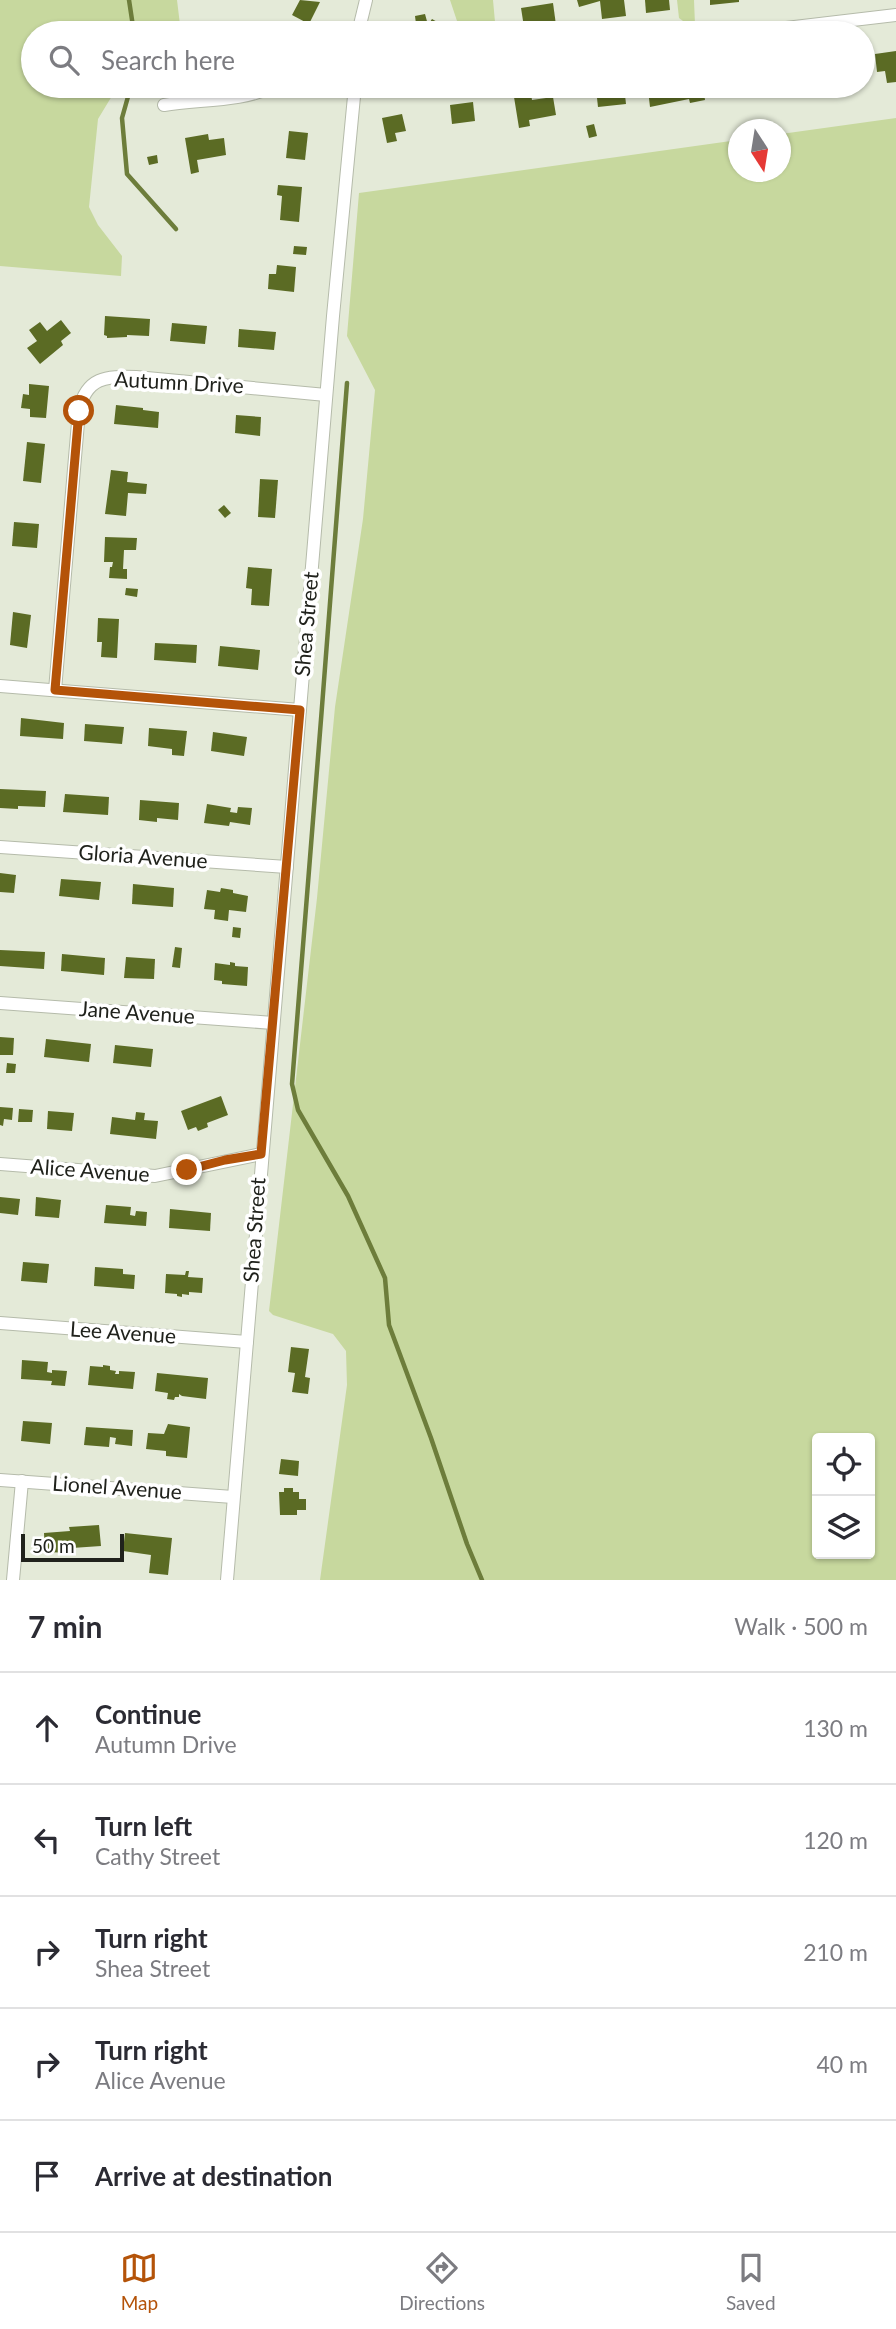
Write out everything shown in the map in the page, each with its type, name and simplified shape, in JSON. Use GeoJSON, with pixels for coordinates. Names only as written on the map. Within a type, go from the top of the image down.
{"type":"FeatureCollection","features":[{"type":"Feature","properties":{"kind":"street"},"geometry":{"type":"LineString","coordinates":[[361,21],[366,0]]}},
{"type":"Feature","properties":{"kind":"street"},"geometry":{"type":"LineString","coordinates":[[845,21],[896,15]]}},
{"type":"Feature","properties":{"kind":"street"},"geometry":{"type":"LineString","coordinates":[[164,105],[219,98]]}},
{"type":"Feature","properties":{"kind":"street","name":"Shea Street"},"geometry":{"type":"LineString","coordinates":[[227,1580],[261,1154],[354,98]]}},
{"type":"Feature","properties":{"kind":"street","name":"Autumn Drive"},"geometry":{"type":"LineString","coordinates":[[55,690],[79,411],[84,393],[90,385],[107,378],[136,377],[326,395]]}},
{"type":"Feature","properties":{"kind":"street"},"geometry":{"type":"LineString","coordinates":[[0,686],[300,710]]}},
{"type":"Feature","properties":{"kind":"street","name":"Gloria Avenue"},"geometry":{"type":"LineString","coordinates":[[0,847],[287,867]]}},
{"type":"Feature","properties":{"kind":"street","name":"Jane Avenue"},"geometry":{"type":"LineString","coordinates":[[0,1003],[273,1023]]}},
{"type":"Feature","properties":{"kind":"street","name":"Alice Avenue"},"geometry":{"type":"LineString","coordinates":[[0,1164],[155,1176],[261,1154]]}},
{"type":"Feature","properties":{"kind":"street","name":"Lee Avenue"},"geometry":{"type":"LineString","coordinates":[[0,1323],[247,1342]]}},
{"type":"Feature","properties":{"kind":"street","name":"Lionel Avenue"},"geometry":{"type":"LineString","coordinates":[[0,1480],[233,1497]]}},
{"type":"Feature","properties":{"kind":"street"},"geometry":{"type":"LineString","coordinates":[[13,1580],[22,1481]]}},
{"type":"Feature","properties":{"kind":"green space"},"geometry":{"type":"Polygon","coordinates":[[[0,0],[177,0],[180,21],[21,21],[21,98],[111,98],[98,119],[89,207],[98,225],[122,256],[121,276],[0,266],[0,0]]]}},
{"type":"Feature","properties":{"kind":"green space"},"geometry":{"type":"Polygon","coordinates":[[[450,0],[493,0],[495,21],[457,21],[450,0]]]}},
{"type":"Feature","properties":{"kind":"green space"},"geometry":{"type":"Polygon","coordinates":[[[677,0],[694,0],[695,21],[683,21],[679,18],[677,0]]]}},
{"type":"Feature","properties":{"kind":"green space"},"geometry":{"type":"Polygon","coordinates":[[[896,118],[896,1580],[320,1580],[347,1385],[346,1351],[333,1334],[273,1315],[269,1311],[317,898],[335,707],[363,519],[375,390],[347,336],[359,193],[728,141],[728,182],[791,182],[791,133],[896,118]]]}},
{"type":"Feature","properties":{"kind":"building"},"geometry":{"type":"Polygon","coordinates":[[[300,0],[320,2],[310,21],[303,21],[292,15],[300,0]]]}},
{"type":"Feature","properties":{"kind":"building"},"geometry":{"type":"Polygon","coordinates":[[[577,0],[624,0],[626,16],[602,19],[600,1],[579,7],[577,0]]]}},
{"type":"Feature","properties":{"kind":"building"},"geometry":{"type":"Polygon","coordinates":[[[645,0],[669,0],[670,10],[646,13],[645,0]]]}},
{"type":"Feature","properties":{"kind":"building"},"geometry":{"type":"Polygon","coordinates":[[[710,0],[739,0],[739,2],[710,5],[710,0]]]}},
{"type":"Feature","properties":{"kind":"building"},"geometry":{"type":"Polygon","coordinates":[[[553,3],[555,21],[523,21],[521,8],[553,3]]]}},
{"type":"Feature","properties":{"kind":"building"},"geometry":{"type":"Polygon","coordinates":[[[425,14],[427,21],[416,21],[415,16],[425,14]]]}},
{"type":"Feature","properties":{"kind":"building"},"geometry":{"type":"Polygon","coordinates":[[[896,51],[896,82],[887,83],[885,71],[877,72],[875,54],[896,51]]]}},
{"type":"Feature","properties":{"kind":"building"},"geometry":{"type":"Polygon","coordinates":[[[514,98],[553,98],[556,115],[529,120],[530,126],[519,128],[514,98]]]}},
{"type":"Feature","properties":{"kind":"building"},"geometry":{"type":"Polygon","coordinates":[[[597,98],[625,98],[626,104],[598,107],[597,98]]]}},
{"type":"Feature","properties":{"kind":"building"},"geometry":{"type":"Polygon","coordinates":[[[649,98],[705,98],[690,103],[689,99],[650,107],[649,98]]]}},
{"type":"Feature","properties":{"kind":"building"},"geometry":{"type":"Polygon","coordinates":[[[473,102],[475,121],[452,124],[450,105],[473,102]]]}},
{"type":"Feature","properties":{"kind":"building"},"geometry":{"type":"Polygon","coordinates":[[[402,114],[406,131],[395,133],[397,141],[387,143],[382,118],[402,114]]]}},
{"type":"Feature","properties":{"kind":"building"},"geometry":{"type":"Polygon","coordinates":[[[594,124],[597,136],[589,138],[586,126],[594,124]]]}},
{"type":"Feature","properties":{"kind":"building"},"geometry":{"type":"Polygon","coordinates":[[[289,131],[308,133],[305,160],[286,158],[289,131]]]}},
{"type":"Feature","properties":{"kind":"building"},"geometry":{"type":"Polygon","coordinates":[[[208,134],[209,140],[224,138],[226,155],[197,160],[199,172],[191,174],[185,138],[208,134]]]}},
{"type":"Feature","properties":{"kind":"building"},"geometry":{"type":"Polygon","coordinates":[[[157,155],[158,163],[149,165],[147,157],[157,155]]]}},
{"type":"Feature","properties":{"kind":"building"},"geometry":{"type":"Polygon","coordinates":[[[278,185],[302,187],[299,222],[280,220],[282,196],[277,195],[278,185]]]}},
{"type":"Feature","properties":{"kind":"building"},"geometry":{"type":"Polygon","coordinates":[[[294,246],[307,247],[306,255],[293,254],[294,246]]]}},
{"type":"Feature","properties":{"kind":"building"},"geometry":{"type":"Polygon","coordinates":[[[277,265],[296,267],[294,292],[268,289],[269,274],[276,274],[277,265]]]}},
{"type":"Feature","properties":{"kind":"building"},"geometry":{"type":"Polygon","coordinates":[[[105,316],[150,319],[149,336],[107,338],[104,335],[105,316]]]}},
{"type":"Feature","properties":{"kind":"building"},"geometry":{"type":"Polygon","coordinates":[[[61,320],[71,333],[61,341],[63,345],[40,364],[27,348],[37,341],[29,330],[40,322],[47,331],[61,320]]]}},
{"type":"Feature","properties":{"kind":"building"},"geometry":{"type":"Polygon","coordinates":[[[172,323],[207,326],[205,344],[170,341],[172,323]]]}},
{"type":"Feature","properties":{"kind":"building"},"geometry":{"type":"Polygon","coordinates":[[[239,329],[276,332],[274,350],[238,347],[239,329]]]}},
{"type":"Feature","properties":{"kind":"building"},"geometry":{"type":"Polygon","coordinates":[[[29,384],[49,386],[46,418],[30,417],[30,409],[21,408],[23,394],[29,395],[29,384]]]}},
{"type":"Feature","properties":{"kind":"building"},"geometry":{"type":"Polygon","coordinates":[[[116,405],[159,412],[158,428],[114,424],[116,405]]]}},
{"type":"Feature","properties":{"kind":"building"},"geometry":{"type":"Polygon","coordinates":[[[236,415],[261,417],[260,436],[235,433],[236,415]]]}},
{"type":"Feature","properties":{"kind":"building"},"geometry":{"type":"Polygon","coordinates":[[[27,442],[45,444],[41,483],[23,481],[27,442]]]}},
{"type":"Feature","properties":{"kind":"building"},"geometry":{"type":"Polygon","coordinates":[[[111,470],[128,472],[127,482],[147,484],[146,494],[128,493],[126,516],[105,514],[111,470]]]}},
{"type":"Feature","properties":{"kind":"building"},"geometry":{"type":"Polygon","coordinates":[[[260,479],[278,480],[275,518],[258,517],[260,479]]]}},
{"type":"Feature","properties":{"kind":"building"},"geometry":{"type":"Polygon","coordinates":[[[224,505],[231,513],[225,518],[218,510],[224,505]]]}},
{"type":"Feature","properties":{"kind":"building"},"geometry":{"type":"Polygon","coordinates":[[[14,522],[39,524],[37,548],[12,546],[14,522]]]}},
{"type":"Feature","properties":{"kind":"building"},"geometry":{"type":"Polygon","coordinates":[[[105,537],[137,538],[136,550],[124,550],[123,569],[127,569],[127,579],[109,578],[113,562],[104,562],[105,537]]]}},
{"type":"Feature","properties":{"kind":"building"},"geometry":{"type":"Polygon","coordinates":[[[248,567],[272,569],[269,606],[251,605],[252,589],[246,588],[248,567]]]}},
{"type":"Feature","properties":{"kind":"building"},"geometry":{"type":"Polygon","coordinates":[[[126,588],[138,589],[137,597],[125,595],[126,588]]]}},
{"type":"Feature","properties":{"kind":"building"},"geometry":{"type":"Polygon","coordinates":[[[13,612],[31,615],[27,648],[10,645],[13,612]]]}},
{"type":"Feature","properties":{"kind":"building"},"geometry":{"type":"Polygon","coordinates":[[[98,618],[119,619],[117,658],[101,657],[102,642],[97,642],[98,618]]]}},
{"type":"Feature","properties":{"kind":"building"},"geometry":{"type":"Polygon","coordinates":[[[155,643],[197,645],[196,663],[154,660],[155,643]]]}},
{"type":"Feature","properties":{"kind":"building"},"geometry":{"type":"Polygon","coordinates":[[[220,646],[260,650],[258,670],[218,666],[220,646]]]}},
{"type":"Feature","properties":{"kind":"building"},"geometry":{"type":"Polygon","coordinates":[[[21,718],[64,723],[63,739],[20,736],[21,718]]]}},
{"type":"Feature","properties":{"kind":"building"},"geometry":{"type":"Polygon","coordinates":[[[85,724],[124,727],[122,744],[84,741],[85,724]]]}},
{"type":"Feature","properties":{"kind":"building"},"geometry":{"type":"Polygon","coordinates":[[[149,728],[187,731],[184,756],[172,755],[172,749],[148,746],[149,728]]]}},
{"type":"Feature","properties":{"kind":"building"},"geometry":{"type":"Polygon","coordinates":[[[213,732],[247,737],[244,756],[211,751],[213,732]]]}},
{"type":"Feature","properties":{"kind":"building"},"geometry":{"type":"Polygon","coordinates":[[[0,789],[46,791],[45,807],[0,808],[0,789]]]}},
{"type":"Feature","properties":{"kind":"building"},"geometry":{"type":"Polygon","coordinates":[[[65,794],[109,797],[108,815],[63,812],[65,794]]]}},
{"type":"Feature","properties":{"kind":"building"},"geometry":{"type":"Polygon","coordinates":[[[140,800],[179,803],[178,820],[139,820],[140,800]]]}},
{"type":"Feature","properties":{"kind":"building"},"geometry":{"type":"Polygon","coordinates":[[[207,804],[231,808],[230,812],[237,813],[238,807],[252,808],[250,825],[230,822],[229,826],[204,823],[207,804]]]}},
{"type":"Feature","properties":{"kind":"building"},"geometry":{"type":"Polygon","coordinates":[[[0,873],[16,875],[14,893],[0,892],[0,873]]]}},
{"type":"Feature","properties":{"kind":"building"},"geometry":{"type":"Polygon","coordinates":[[[61,879],[101,882],[99,900],[59,896],[61,879]]]}},
{"type":"Feature","properties":{"kind":"building"},"geometry":{"type":"Polygon","coordinates":[[[133,884],[174,888],[173,907],[132,904],[133,884]]]}},
{"type":"Feature","properties":{"kind":"building"},"geometry":{"type":"Polygon","coordinates":[[[221,888],[248,896],[246,912],[229,910],[228,921],[214,919],[215,910],[204,909],[207,890],[220,892],[221,888]]]}},
{"type":"Feature","properties":{"kind":"building"},"geometry":{"type":"Polygon","coordinates":[[[233,927],[241,928],[240,938],[232,937],[233,927]]]}},
{"type":"Feature","properties":{"kind":"building"},"geometry":{"type":"Polygon","coordinates":[[[175,947],[182,948],[180,968],[172,967],[175,947]]]}},
{"type":"Feature","properties":{"kind":"building"},"geometry":{"type":"Polygon","coordinates":[[[0,950],[45,952],[44,969],[0,966],[0,950]]]}},
{"type":"Feature","properties":{"kind":"building"},"geometry":{"type":"Polygon","coordinates":[[[62,954],[105,958],[104,975],[61,971],[62,954]]]}},
{"type":"Feature","properties":{"kind":"building"},"geometry":{"type":"Polygon","coordinates":[[[126,957],[155,959],[154,979],[124,978],[126,957]]]}},
{"type":"Feature","properties":{"kind":"building"},"geometry":{"type":"Polygon","coordinates":[[[230,962],[235,963],[235,966],[248,967],[247,986],[222,984],[222,981],[214,980],[215,963],[230,965],[230,962]]]}},
{"type":"Feature","properties":{"kind":"building"},"geometry":{"type":"Polygon","coordinates":[[[0,1037],[14,1038],[13,1055],[0,1055],[0,1037]]]}},
{"type":"Feature","properties":{"kind":"building"},"geometry":{"type":"Polygon","coordinates":[[[46,1039],[91,1044],[89,1062],[44,1057],[46,1039]]]}},
{"type":"Feature","properties":{"kind":"building"},"geometry":{"type":"Polygon","coordinates":[[[115,1045],[153,1049],[151,1067],[113,1063],[115,1045]]]}},
{"type":"Feature","properties":{"kind":"building"},"geometry":{"type":"Polygon","coordinates":[[[7,1063],[16,1064],[15,1073],[6,1073],[7,1063]]]}},
{"type":"Feature","properties":{"kind":"building"},"geometry":{"type":"Polygon","coordinates":[[[221,1096],[228,1115],[207,1123],[208,1127],[198,1131],[196,1127],[188,1130],[181,1111],[221,1096]]]}},
{"type":"Feature","properties":{"kind":"building"},"geometry":{"type":"Polygon","coordinates":[[[0,1107],[13,1108],[12,1120],[4,1119],[3,1126],[0,1125],[0,1107]]]}},
{"type":"Feature","properties":{"kind":"building"},"geometry":{"type":"Polygon","coordinates":[[[19,1109],[33,1110],[32,1122],[18,1122],[19,1109]]]}},
{"type":"Feature","properties":{"kind":"building"},"geometry":{"type":"Polygon","coordinates":[[[48,1111],[74,1113],[72,1131],[47,1129],[48,1111]]]}},
{"type":"Feature","properties":{"kind":"building"},"geometry":{"type":"Polygon","coordinates":[[[136,1112],[145,1113],[144,1120],[158,1121],[156,1139],[110,1134],[112,1117],[135,1120],[136,1112]]]}},
{"type":"Feature","properties":{"kind":"building"},"geometry":{"type":"Polygon","coordinates":[[[0,1197],[20,1199],[18,1215],[0,1213],[0,1197]]]}},
{"type":"Feature","properties":{"kind":"building"},"geometry":{"type":"Polygon","coordinates":[[[36,1197],[61,1200],[59,1218],[35,1216],[36,1197]]]}},
{"type":"Feature","properties":{"kind":"building"},"geometry":{"type":"Polygon","coordinates":[[[106,1205],[131,1207],[130,1215],[135,1216],[136,1211],[147,1212],[146,1226],[104,1223],[106,1205]]]}},
{"type":"Feature","properties":{"kind":"building"},"geometry":{"type":"Polygon","coordinates":[[[170,1209],[211,1213],[210,1231],[169,1228],[170,1209]]]}},
{"type":"Feature","properties":{"kind":"building"},"geometry":{"type":"Polygon","coordinates":[[[23,1262],[49,1264],[47,1283],[21,1281],[23,1262]]]}},
{"type":"Feature","properties":{"kind":"building"},"geometry":{"type":"Polygon","coordinates":[[[95,1267],[123,1269],[123,1274],[135,1275],[134,1289],[94,1286],[95,1267]]]}},
{"type":"Feature","properties":{"kind":"building"},"geometry":{"type":"Polygon","coordinates":[[[186,1271],[189,1271],[188,1277],[203,1278],[202,1293],[189,1292],[189,1295],[182,1294],[182,1297],[165,1293],[166,1274],[185,1275],[186,1271]]]}},
{"type":"Feature","properties":{"kind":"building"},"geometry":{"type":"Polygon","coordinates":[[[291,1347],[309,1349],[305,1377],[310,1378],[308,1394],[292,1392],[295,1373],[288,1372],[291,1347]]]}},
{"type":"Feature","properties":{"kind":"building"},"geometry":{"type":"Polygon","coordinates":[[[22,1360],[48,1362],[47,1372],[67,1371],[65,1386],[51,1385],[52,1381],[21,1379],[22,1360]]]}},
{"type":"Feature","properties":{"kind":"building"},"geometry":{"type":"Polygon","coordinates":[[[90,1366],[110,1366],[110,1370],[116,1371],[115,1374],[119,1374],[119,1371],[135,1372],[133,1389],[88,1385],[90,1366]]]}},
{"type":"Feature","properties":{"kind":"building"},"geometry":{"type":"Polygon","coordinates":[[[157,1373],[208,1378],[206,1399],[179,1394],[174,1400],[167,1399],[168,1393],[155,1391],[157,1373]]]}},
{"type":"Feature","properties":{"kind":"building"},"geometry":{"type":"Polygon","coordinates":[[[23,1421],[52,1423],[50,1444],[21,1441],[23,1421]]]}},
{"type":"Feature","properties":{"kind":"building"},"geometry":{"type":"Polygon","coordinates":[[[168,1424],[190,1427],[187,1458],[166,1456],[166,1451],[146,1449],[148,1433],[164,1434],[168,1424]]]}},
{"type":"Feature","properties":{"kind":"building"},"geometry":{"type":"Polygon","coordinates":[[[86,1427],[133,1430],[132,1446],[115,1444],[116,1438],[110,1437],[109,1447],[84,1445],[86,1427]]]}},
{"type":"Feature","properties":{"kind":"building"},"geometry":{"type":"Polygon","coordinates":[[[281,1459],[299,1461],[298,1476],[279,1474],[281,1459]]]}},
{"type":"Feature","properties":{"kind":"building"},"geometry":{"type":"Polygon","coordinates":[[[284,1488],[293,1488],[293,1492],[299,1492],[299,1499],[306,1499],[306,1510],[297,1510],[297,1515],[280,1515],[279,1492],[284,1492],[284,1488]]]}},
{"type":"Feature","properties":{"kind":"building"},"geometry":{"type":"Polygon","coordinates":[[[99,1525],[101,1546],[72,1548],[72,1553],[45,1552],[44,1533],[70,1531],[69,1527],[99,1525]]]}},
{"type":"Feature","properties":{"kind":"building"},"geometry":{"type":"Polygon","coordinates":[[[125,1533],[172,1538],[168,1575],[149,1573],[151,1555],[123,1551],[125,1533]]]}},
{"type":"Feature","properties":{"kind":"waterway"},"geometry":{"type":"LineString","coordinates":[[129,0],[132,21]]}},
{"type":"Feature","properties":{"kind":"waterway"},"geometry":{"type":"LineString","coordinates":[[128,98],[122,118],[127,174],[176,229]]}},
{"type":"Feature","properties":{"kind":"waterway"},"geometry":{"type":"LineString","coordinates":[[347,383],[292,1084],[298,1110],[348,1196],[385,1278],[389,1325],[482,1580]]}},
{"type":"Feature","properties":{"kind":"route"},"geometry":{"type":"LineString","coordinates":[[79,411],[55,690],[300,710],[261,1154],[187,1170]]}}]}
